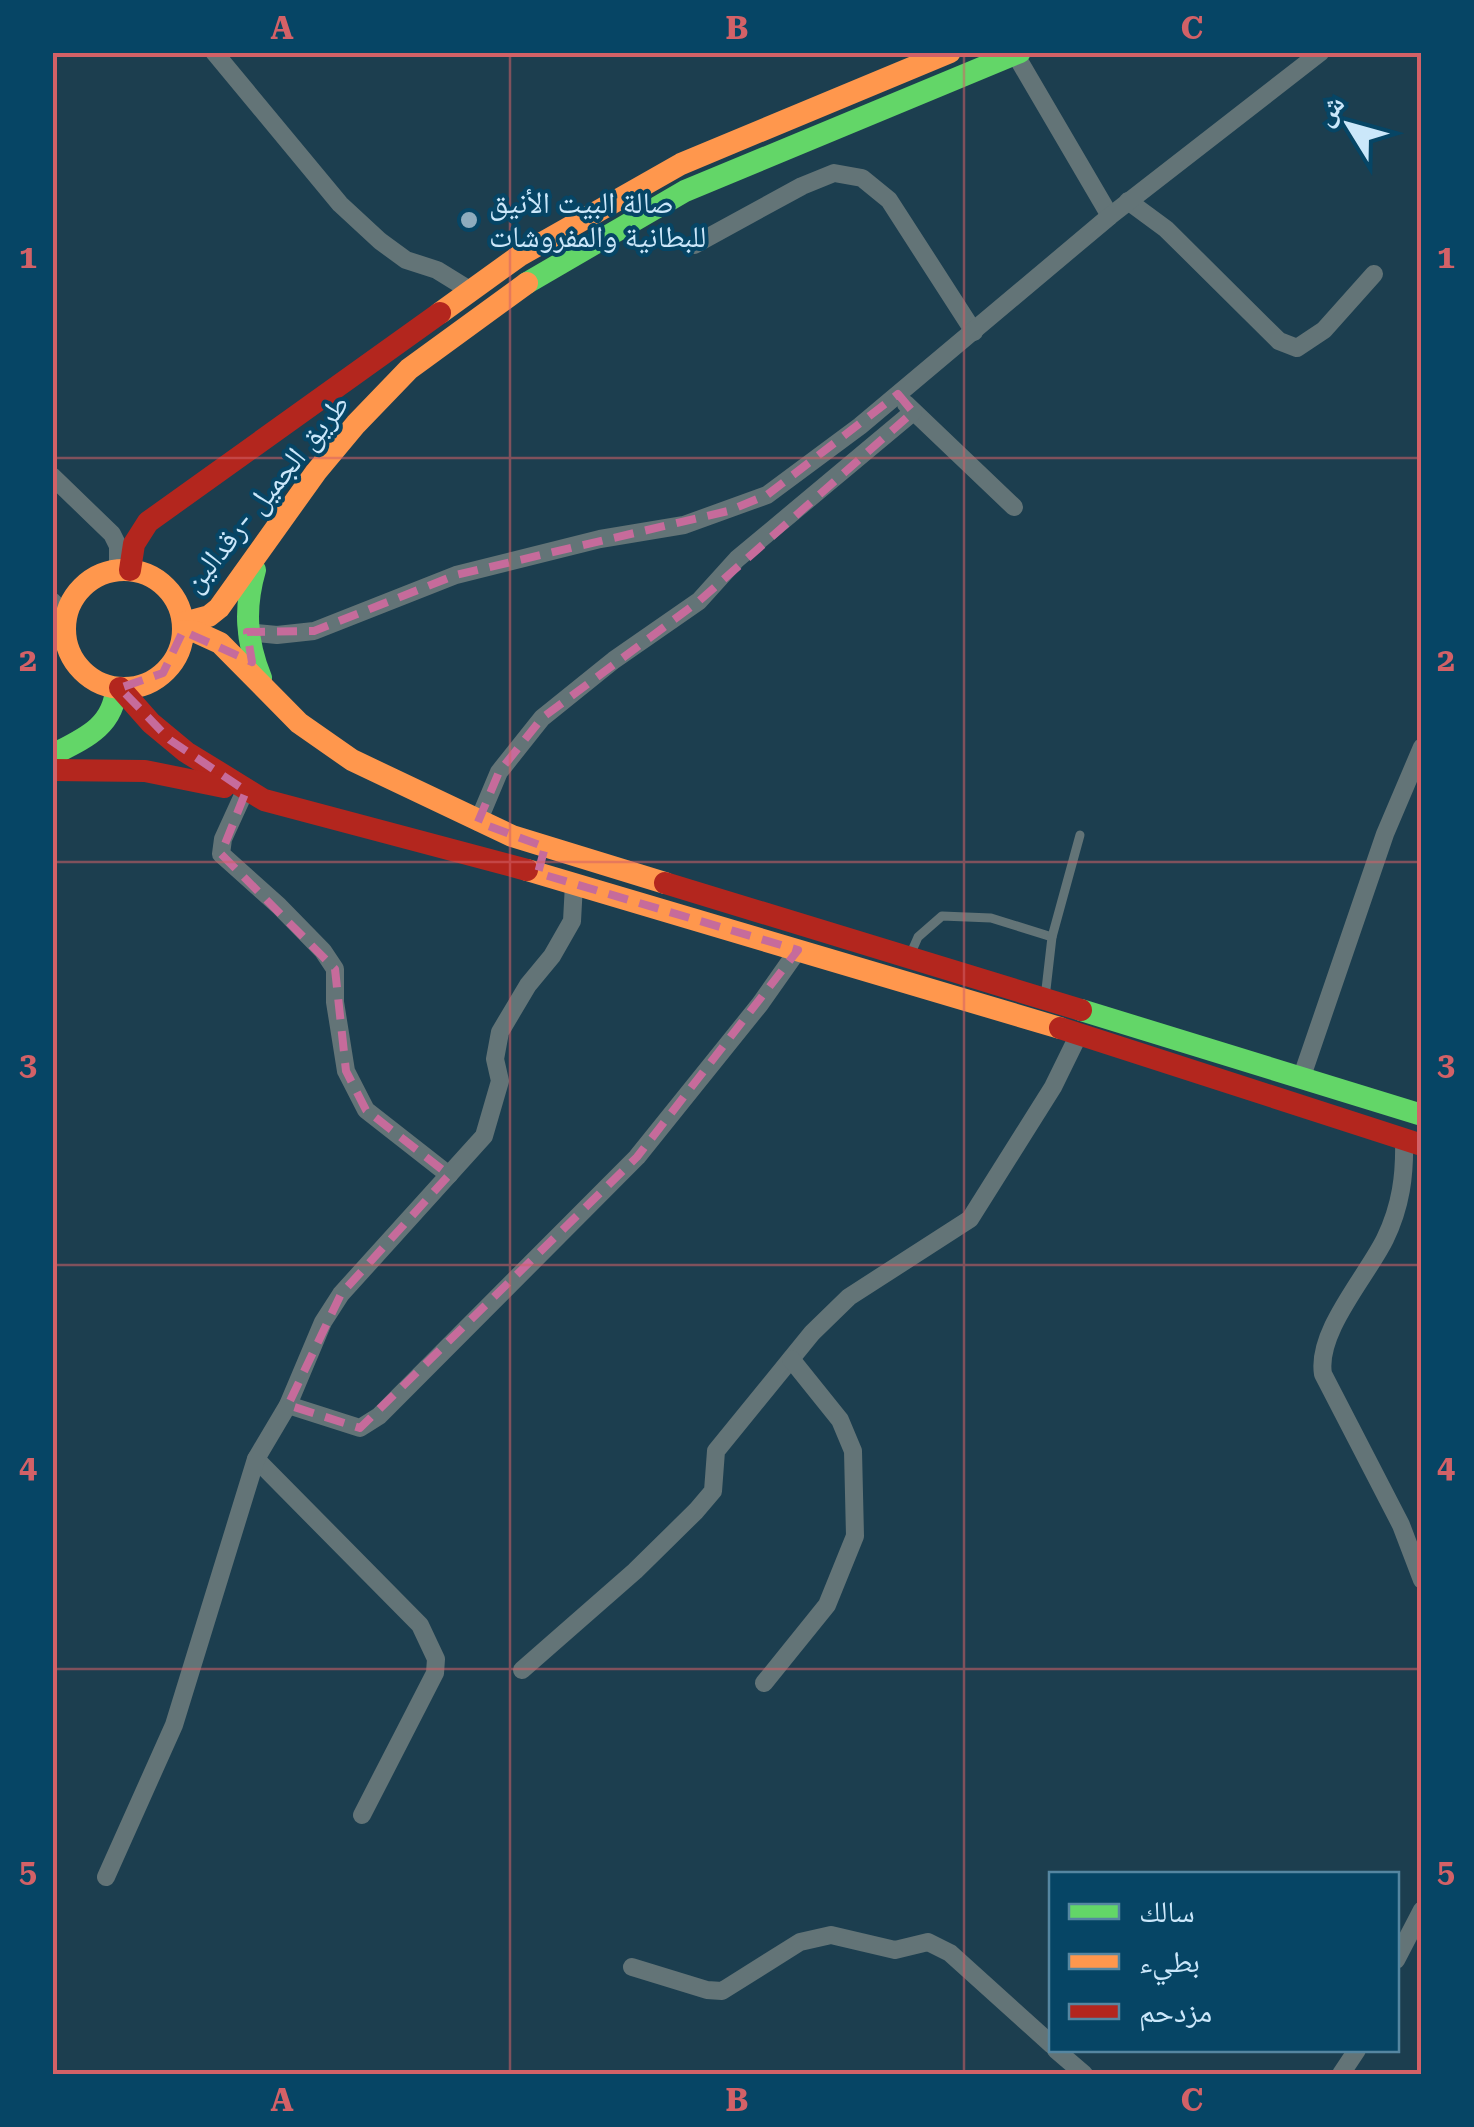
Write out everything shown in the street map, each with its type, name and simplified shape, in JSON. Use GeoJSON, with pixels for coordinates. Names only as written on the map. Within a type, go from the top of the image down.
{"type":"FeatureCollection","features":[{"type":"Feature","properties":{"kind":"main road","name":"طريق الجميل -رقدالين"},"geometry":{"type":"LineString","coordinates":[[124,570],[148,522],[519,256],[680,164],[950,52]]}},
{"type":"Feature","properties":{"kind":"main road","name":"طريق الجميل -رقدالين"},"geometry":{"type":"LineString","coordinates":[[183,627],[220,608],[316,472],[356,424],[410,370],[538,275],[685,191],[1016,53]]}},
{"type":"Feature","properties":{"kind":"main road"},"geometry":{"type":"LineString","coordinates":[[267,543],[250,587],[247,632],[255,664],[272,697]]}},
{"type":"Feature","properties":{"kind":"main road"},"geometry":{"type":"LineString","coordinates":[[118,688],[143,685],[164,673],[178,654],[183,627],[174,598],[166,587],[143,573],[124,570],[95,578],[70,604],[59,624],[71,655],[85,674],[118,688],[170,740],[254,797]]}},
{"type":"Feature","properties":{"kind":"main road"},"geometry":{"type":"LineString","coordinates":[[183,627],[220,643],[300,723],[352,760],[478,822],[544,847],[1422,1116]]}},
{"type":"Feature","properties":{"kind":"main road"},"geometry":{"type":"LineString","coordinates":[[52,756],[108,720],[118,688]]}},
{"type":"Feature","properties":{"kind":"main road"},"geometry":{"type":"LineString","coordinates":[[52,770],[145,771],[206,782],[538,873],[798,950],[1078,1034],[1413,1142]]}},
{"type":"Feature","properties":{"kind":"main road"},"geometry":{"type":"LineString","coordinates":[[538,873],[544,847]]}},
{"type":"Feature","properties":{"kind":"street"},"geometry":{"type":"LineString","coordinates":[[214,52],[340,204],[366,229],[406,260],[437,270],[471,290]]}},
{"type":"Feature","properties":{"kind":"street"},"geometry":{"type":"LineString","coordinates":[[247,632],[277,635],[314,631],[456,575],[600,539],[684,525],[767,494],[898,394],[1110,216],[1322,52]]}},
{"type":"Feature","properties":{"kind":"street"},"geometry":{"type":"LineString","coordinates":[[1016,53],[1110,216]]}},
{"type":"Feature","properties":{"kind":"street"},"geometry":{"type":"LineString","coordinates":[[694,246],[802,186],[834,173],[862,178],[890,200],[974,332]]}},
{"type":"Feature","properties":{"kind":"street"},"geometry":{"type":"LineString","coordinates":[[1128,202],[1166,229],[1280,342],[1297,348],[1324,330],[1374,274]]}},
{"type":"Feature","properties":{"kind":"street"},"geometry":{"type":"LineString","coordinates":[[898,394],[1014,507]]}},
{"type":"Feature","properties":{"kind":"street"},"geometry":{"type":"LineString","coordinates":[[478,822],[499,772],[542,718],[698,600],[737,559],[913,412]]}},
{"type":"Feature","properties":{"kind":"street"},"geometry":{"type":"LineString","coordinates":[[52,476],[112,534],[124,570]]}},
{"type":"Feature","properties":{"kind":"street"},"geometry":{"type":"LineString","coordinates":[[1301,1078],[1385,834],[1422,747]]}},
{"type":"Feature","properties":{"kind":"street"},"geometry":{"type":"LineString","coordinates":[[254,797],[222,839],[221,854],[279,906],[335,969],[335,1002],[346,1071],[366,1110],[450,1175]]}},
{"type":"Feature","properties":{"kind":"street"},"geometry":{"type":"LineString","coordinates":[[106,1877],[174,1725],[256,1459],[288,1405],[323,1322],[341,1294],[484,1136],[500,1081],[494,1059],[500,1032],[572,921],[574,884]]}},
{"type":"Feature","properties":{"kind":"street"},"geometry":{"type":"LineString","coordinates":[[288,1405],[360,1428],[379,1416],[637,1157],[760,1004],[798,950]]}},
{"type":"Feature","properties":{"kind":"street"},"geometry":{"type":"LineString","coordinates":[[522,1670],[696,1511],[713,1491],[716,1451],[790,1359],[848,1296],[970,1218],[1054,1087],[1078,1034]]}},
{"type":"Feature","properties":{"kind":"street"},"geometry":{"type":"LineString","coordinates":[[1413,1142],[1395,1216],[1339,1316],[1322,1364],[1323,1374],[1401,1525],[1422,1580]]}},
{"type":"Feature","properties":{"kind":"street"},"geometry":{"type":"LineString","coordinates":[[764,1684],[827,1605],[855,1536],[853,1451],[840,1420],[790,1359]]}},
{"type":"Feature","properties":{"kind":"street"},"geometry":{"type":"LineString","coordinates":[[256,1459],[420,1625],[436,1659],[434,1673],[362,1815]]}},
{"type":"Feature","properties":{"kind":"street"},"geometry":{"type":"LineString","coordinates":[[1399,1954],[1422,1910]]}},
{"type":"Feature","properties":{"kind":"street"},"geometry":{"type":"LineString","coordinates":[[632,1967],[707,1990],[722,1990],[800,1942],[831,1935],[896,1950],[928,1942],[950,1952],[1049,2042]]}},
{"type":"Feature","properties":{"kind":"street"},"geometry":{"type":"LineString","coordinates":[[1060,2052],[1084,2074]]}},
{"type":"Feature","properties":{"kind":"street"},"geometry":{"type":"LineString","coordinates":[[1341,2074],[1356,2052]]}},
{"type":"Feature","properties":{"kind":"lane"},"geometry":{"type":"LineString","coordinates":[[1045,1000],[1052,937],[1080,835]]}},
{"type":"Feature","properties":{"kind":"lane"},"geometry":{"type":"LineString","coordinates":[[908,958],[918,937],[942,916],[991,918],[1052,937]]}},
{"type":"Feature","properties":{"kind":"highlighted area"},"geometry":{"type":"Polygon","coordinates":[[[898,394],[913,412],[699,601],[542,718],[499,772],[478,822],[545,847],[538,873],[798,950],[637,1157],[360,1428],[288,1405],[341,1294],[449,1175],[366,1110],[346,1071],[335,969],[221,854],[246,791],[170,740],[120,688],[163,673],[183,631],[252,662],[247,632],[314,631],[456,575],[728,511],[767,495],[898,394]]]}},
{"type":"Feature","properties":{"kind":"traffic: fast"},"geometry":{"type":"LineString","coordinates":[[527,283],[685,191],[1020,52]]}},
{"type":"Feature","properties":{"kind":"traffic: fast"},"geometry":{"type":"LineString","coordinates":[[255,570],[248,624],[261,678]]}},
{"type":"Feature","properties":{"kind":"traffic: fast"},"geometry":{"type":"LineString","coordinates":[[52,755],[103,722],[110,713],[116,688]]}},
{"type":"Feature","properties":{"kind":"traffic: fast"},"geometry":{"type":"LineString","coordinates":[[1081,1010],[1422,1115]]}},
{"type":"Feature","properties":{"kind":"traffic: slow"},"geometry":{"type":"LineString","coordinates":[[440,313],[519,256],[681,164],[950,52]]}},
{"type":"Feature","properties":{"kind":"traffic: slow"},"geometry":{"type":"LineString","coordinates":[[183,623],[209,616],[219,608],[316,472],[409,369],[527,283]]}},
{"type":"Feature","properties":{"kind":"traffic: slow"},"geometry":{"type":"LineString","coordinates":[[124,570],[147,575],[166,587],[178,606],[183,629],[178,652],[166,671],[147,683],[124,688],[101,683],[82,671],[70,652],[65,629],[70,606],[82,587],[101,575],[124,570]]}},
{"type":"Feature","properties":{"kind":"traffic: slow"},"geometry":{"type":"LineString","coordinates":[[183,631],[196,632],[220,643],[299,723],[352,760],[512,836],[665,883]]}},
{"type":"Feature","properties":{"kind":"traffic: slow"},"geometry":{"type":"LineString","coordinates":[[527,870],[1060,1028]]}},
{"type":"Feature","properties":{"kind":"traffic: jam"},"geometry":{"type":"LineString","coordinates":[[130,570],[134,544],[148,522],[440,313]]}},
{"type":"Feature","properties":{"kind":"traffic: jam"},"geometry":{"type":"LineString","coordinates":[[120,688],[151,723],[186,752],[264,800],[527,870]]}},
{"type":"Feature","properties":{"kind":"traffic: jam"},"geometry":{"type":"LineString","coordinates":[[52,770],[145,771],[224,787]]}},
{"type":"Feature","properties":{"kind":"traffic: jam"},"geometry":{"type":"LineString","coordinates":[[665,883],[1081,1010]]}},
{"type":"Feature","properties":{"kind":"traffic: jam"},"geometry":{"type":"LineString","coordinates":[[1060,1028],[1422,1145]]}},
{"type":"Feature","properties":{"kind":"place","name":"صالة البيت الأنيق للبطانية والمفروشات"},"geometry":{"type":"Point","coordinates":[469,220]}}]}
